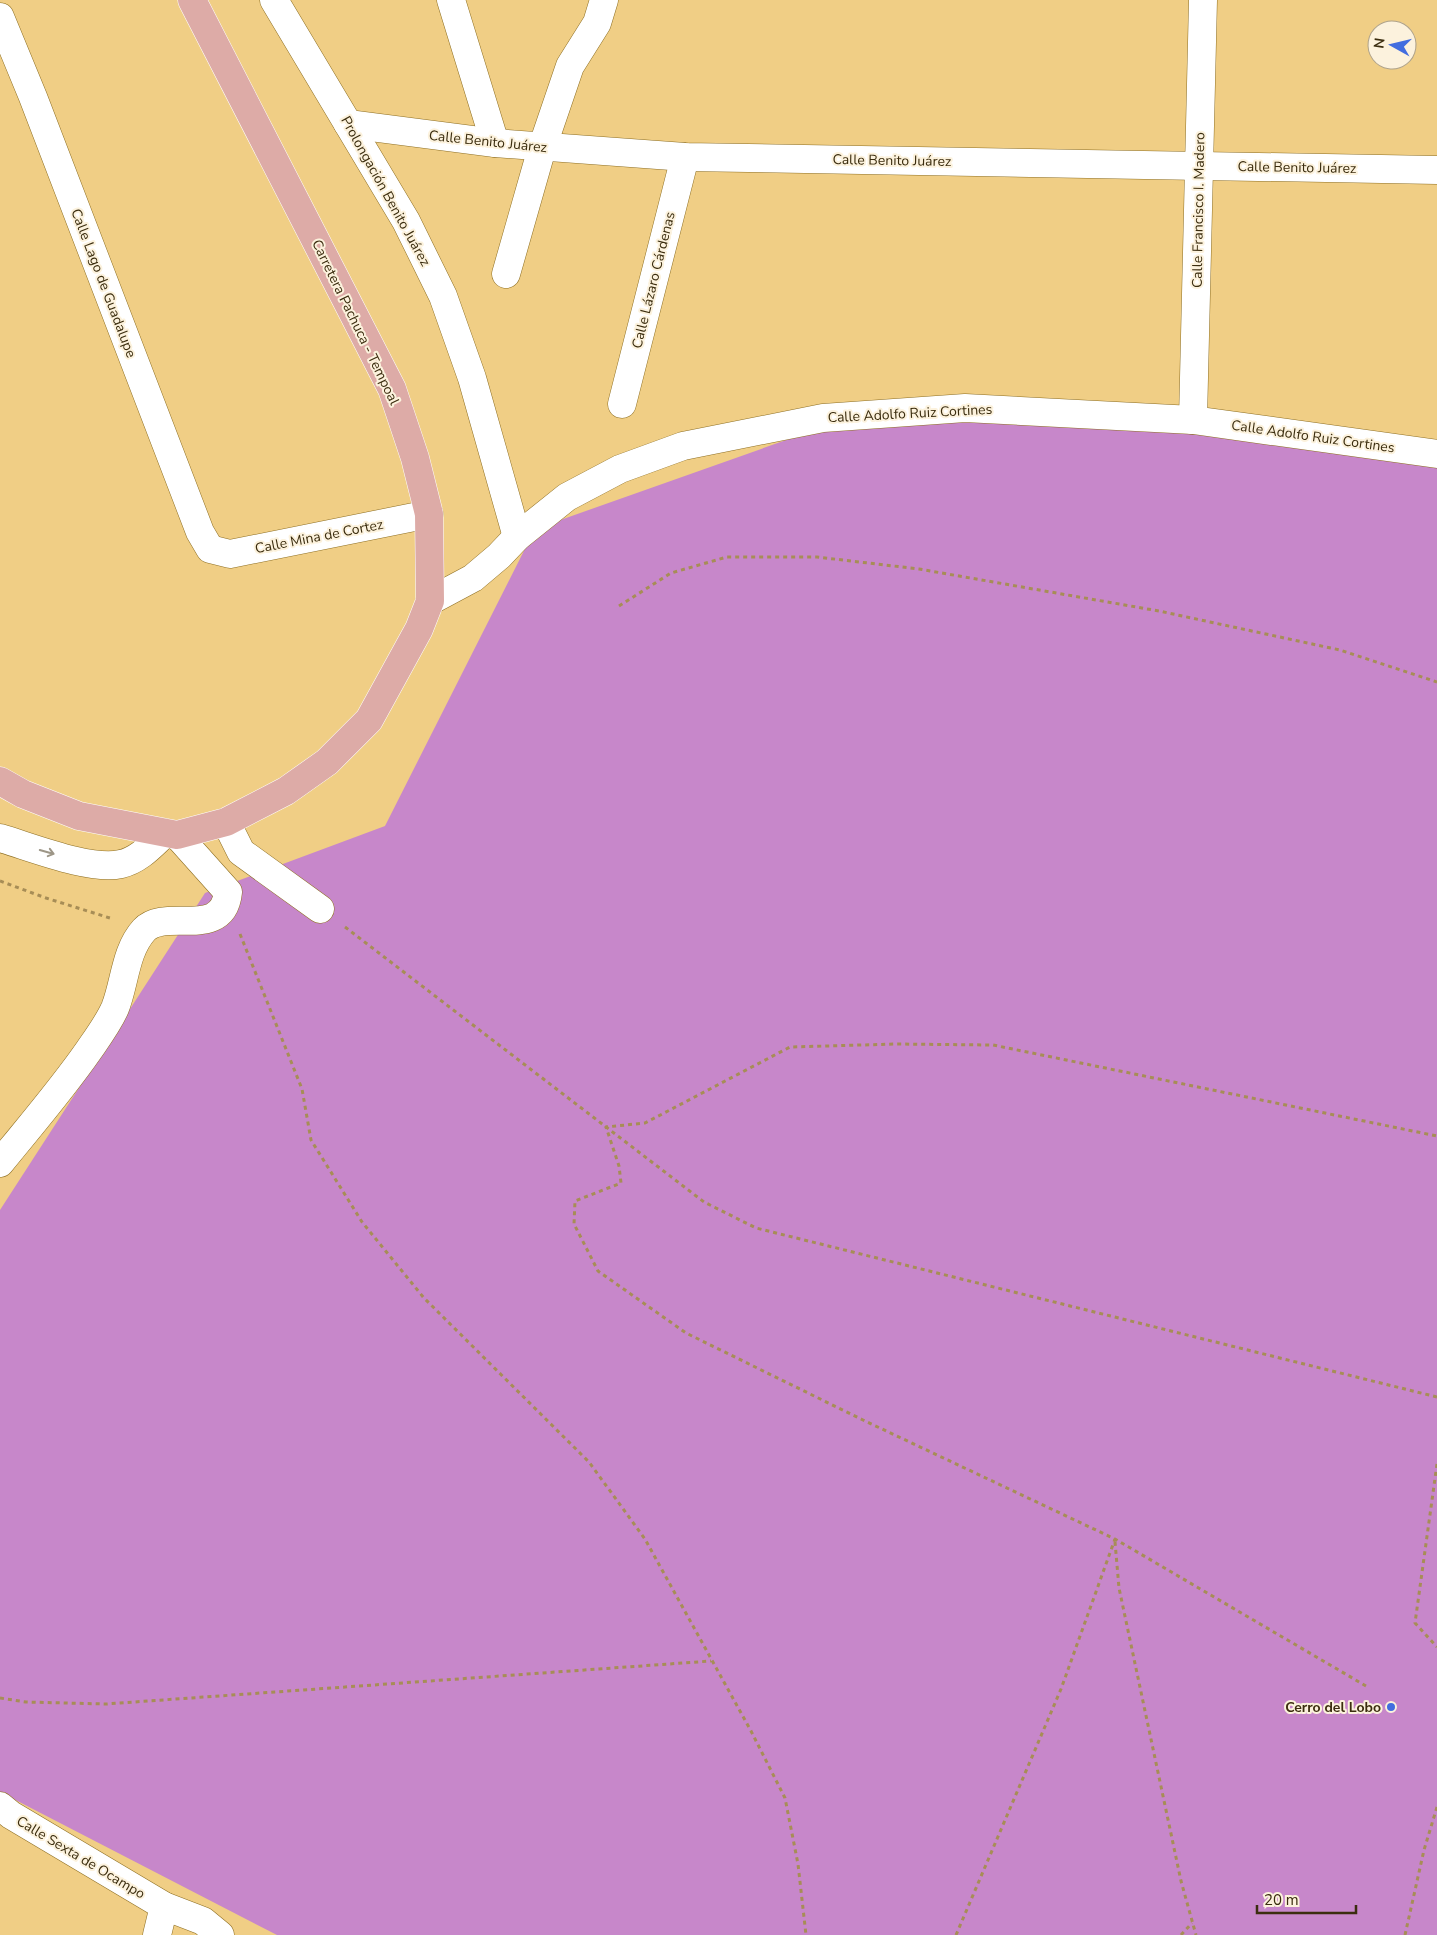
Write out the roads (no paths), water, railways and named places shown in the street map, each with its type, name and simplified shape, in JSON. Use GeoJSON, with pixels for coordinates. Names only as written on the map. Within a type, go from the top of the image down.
{"type":"FeatureCollection","features":[{"type":"Feature","properties":{"kind":"main road","name":"Carretera Pachuca - Tempoal"},"geometry":{"type":"LineString","coordinates":[[0,781],[22,794],[80,816],[171,834],[226,822],[286,791],[327,762],[369,720],[418,629],[430,601],[429,514],[415,458],[392,389],[192,0]]}},
{"type":"Feature","properties":{"kind":"street","name":"Prolongación Benito Juárez"},"geometry":{"type":"LineString","coordinates":[[274,0],[406,221],[443,296],[472,378],[517,537]]}},
{"type":"Feature","properties":{"kind":"street"},"geometry":{"type":"LineString","coordinates":[[450,0],[495,143]]}},
{"type":"Feature","properties":{"kind":"street"},"geometry":{"type":"LineString","coordinates":[[506,274],[542,148],[570,66],[597,23],[604,0]]}},
{"type":"Feature","properties":{"kind":"street","name":"Calle Francisco I. Madero"},"geometry":{"type":"LineString","coordinates":[[1193,420],[1203,0]]}},
{"type":"Feature","properties":{"kind":"street","name":"Calle Lago de Guadalupe"},"geometry":{"type":"LineString","coordinates":[[0,17],[33,97],[200,532],[210,548]]}},
{"type":"Feature","properties":{"kind":"street","name":"Calle Benito Juárez"},"geometry":{"type":"LineString","coordinates":[[348,124],[542,148],[684,157],[1199,164],[1437,170]]}},
{"type":"Feature","properties":{"kind":"street","name":"Calle Lázaro Cárdenas"},"geometry":{"type":"LineString","coordinates":[[622,404],[684,157]]}},
{"type":"Feature","properties":{"kind":"street","name":"Calle Adolfo Ruiz Cortines"},"geometry":{"type":"LineString","coordinates":[[430,601],[473,578],[499,556],[517,537],[567,497],[620,468],[683,446],[823,418],[966,408],[1193,420],[1437,454]]}},
{"type":"Feature","properties":{"kind":"street","name":"Calle Mina de Cortez"},"geometry":{"type":"LineString","coordinates":[[210,548],[230,554],[429,514]]}},
{"type":"Feature","properties":{"kind":"street"},"geometry":{"type":"LineString","coordinates":[[226,822],[241,852],[320,909]]}},
{"type":"Feature","properties":{"kind":"street"},"geometry":{"type":"LineString","coordinates":[[0,838],[94,865],[122,864],[143,854],[171,834],[228,892],[227,903],[218,914],[200,920],[163,922],[145,928],[134,946],[114,1008],[94,1041],[68,1080],[0,1163]]}},
{"type":"Feature","properties":{"kind":"street","name":"Calle Sexta de Ocampo"},"geometry":{"type":"LineString","coordinates":[[0,1806],[11,1815],[164,1906],[203,1921],[220,1935]]}},
{"type":"Feature","properties":{"kind":"street"},"geometry":{"type":"LineString","coordinates":[[157,1935],[164,1906]]}},
{"type":"Feature","properties":{"kind":"place","name":"Cerro del Lobo"},"geometry":{"type":"Point","coordinates":[1391,1707]}}]}
